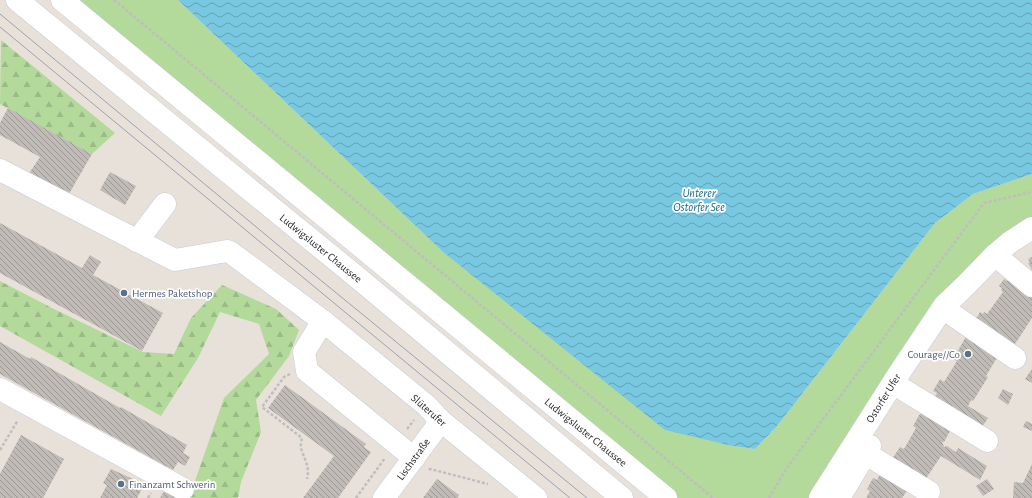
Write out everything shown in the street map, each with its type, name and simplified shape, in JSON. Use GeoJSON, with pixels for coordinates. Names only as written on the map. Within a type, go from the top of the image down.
{"type":"FeatureCollection","features":[{"type":"Feature","properties":{"kind":"street","name":"Ludwigsluster Chaussee"},"geometry":{"type":"LineString","coordinates":[[17,0],[352,273],[622,498]]}},
{"type":"Feature","properties":{"kind":"street","name":"Ludwigsluster Chaussee"},"geometry":{"type":"LineString","coordinates":[[62,0],[666,498]]}},
{"type":"Feature","properties":{"kind":"street"},"geometry":{"type":"LineString","coordinates":[[0,170],[137,241],[165,204]]}},
{"type":"Feature","properties":{"kind":"street","name":"Ostorfer Ufer"},"geometry":{"type":"LineString","coordinates":[[820,498],[944,306],[995,255],[1009,243],[1032,228]]}},
{"type":"Feature","properties":{"kind":"street","name":"Slüterufer"},"geometry":{"type":"LineString","coordinates":[[137,241],[175,260],[227,251],[230,252],[323,321],[426,406],[441,421],[536,498]]}},
{"type":"Feature","properties":{"kind":"street"},"geometry":{"type":"LineString","coordinates":[[995,255],[1032,286]]}},
{"type":"Feature","properties":{"kind":"street","name":"Ostorfer Ufer"},"geometry":{"type":"LineString","coordinates":[[839,498],[967,284]]}},
{"type":"Feature","properties":{"kind":"street"},"geometry":{"type":"LineString","coordinates":[[950,313],[1015,358]]}},
{"type":"Feature","properties":{"kind":"street"},"geometry":{"type":"LineString","coordinates":[[323,321],[304,352],[307,371],[420,466]]}},
{"type":"Feature","properties":{"kind":"street"},"geometry":{"type":"LineString","coordinates":[[0,389],[183,489]]}},
{"type":"Feature","properties":{"kind":"street"},"geometry":{"type":"LineString","coordinates":[[904,390],[987,441]]}},
{"type":"Feature","properties":{"kind":"street","name":"Lischstraße"},"geometry":{"type":"LineString","coordinates":[[384,498],[420,466],[441,421]]}},
{"type":"Feature","properties":{"kind":"street"},"geometry":{"type":"LineString","coordinates":[[866,454],[929,492]]}},
{"type":"Feature","properties":{"kind":"path"},"geometry":{"type":"LineString","coordinates":[[114,0],[713,498]]}},
{"type":"Feature","properties":{"kind":"path"},"geometry":{"type":"LineString","coordinates":[[769,498],[786,469],[984,203],[1032,192]]}},
{"type":"Feature","properties":{"kind":"path"},"geometry":{"type":"LineString","coordinates":[[292,373],[284,377],[262,408],[302,438],[301,449],[307,462],[309,472],[307,478]]}},
{"type":"Feature","properties":{"kind":"path"},"geometry":{"type":"LineString","coordinates":[[0,450],[27,404]]}},
{"type":"Feature","properties":{"kind":"path"},"geometry":{"type":"LineString","coordinates":[[420,466],[493,486]]}},
{"type":"Feature","properties":{"kind":"green space"},"geometry":{"type":"Polygon","coordinates":[[[62,0],[178,0],[442,251],[733,446],[755,449],[777,426],[935,223],[973,194],[1032,174],[1032,228],[995,255],[820,498],[666,498],[62,0]]]}},
{"type":"Feature","properties":{"kind":"green space"},"geometry":{"type":"Polygon","coordinates":[[[1,40],[115,133],[92,154],[0,104],[1,40]]]}},
{"type":"Feature","properties":{"kind":"green space"},"geometry":{"type":"Polygon","coordinates":[[[0,281],[143,352],[174,354],[191,318],[222,285],[276,309],[299,330],[289,356],[256,400],[261,432],[241,482],[238,498],[189,498],[224,398],[269,354],[259,324],[220,312],[198,358],[161,416],[0,326],[0,281]]]}},
{"type":"Feature","properties":{"kind":"water","name":"Unterer Ostorfer See"},"geometry":{"type":"Polygon","coordinates":[[[178,0],[1032,0],[1032,174],[973,194],[935,223],[777,426],[755,449],[733,446],[665,430],[442,251],[178,0]]]}},
{"type":"Feature","properties":{"kind":"building"},"geometry":{"type":"Polygon","coordinates":[[[8,108],[92,154],[66,199],[28,175],[40,157],[0,135],[0,123],[8,108]]]}},
{"type":"Feature","properties":{"kind":"building"},"geometry":{"type":"Polygon","coordinates":[[[110,172],[136,186],[125,205],[100,190],[110,172]]]}},
{"type":"Feature","properties":{"kind":"building"},"geometry":{"type":"Polygon","coordinates":[[[0,223],[82,268],[90,255],[101,262],[93,275],[163,313],[142,351],[0,273],[0,223]]]}},
{"type":"Feature","properties":{"kind":"building"},"geometry":{"type":"Polygon","coordinates":[[[1032,257],[1032,270],[1028,263],[1030,263],[1028,259],[1032,257]]]}},
{"type":"Feature","properties":{"kind":"building"},"geometry":{"type":"Polygon","coordinates":[[[1004,279],[1007,281],[1009,279],[1032,295],[1032,318],[1013,347],[976,319],[980,312],[987,314],[1003,292],[1001,290],[1002,288],[999,286],[1004,279]]]}},
{"type":"Feature","properties":{"kind":"building"},"geometry":{"type":"Polygon","coordinates":[[[967,335],[998,356],[986,376],[988,377],[973,401],[971,400],[968,406],[988,418],[980,430],[935,397],[937,393],[933,391],[940,379],[944,382],[957,361],[953,359],[967,335]]]}},
{"type":"Feature","properties":{"kind":"building"},"geometry":{"type":"Polygon","coordinates":[[[0,342],[30,359],[31,357],[187,445],[183,453],[190,457],[185,466],[178,462],[173,470],[0,374],[0,342]]]}},
{"type":"Feature","properties":{"kind":"building"},"geometry":{"type":"Polygon","coordinates":[[[1032,369],[1032,383],[1025,379],[1032,369]]]}},
{"type":"Feature","properties":{"kind":"building"},"geometry":{"type":"Polygon","coordinates":[[[285,385],[366,444],[364,447],[371,452],[338,498],[303,498],[334,456],[268,408],[285,385]]]}},
{"type":"Feature","properties":{"kind":"building"},"geometry":{"type":"Polygon","coordinates":[[[1003,389],[1013,394],[1008,405],[998,398],[1003,389]]]}},
{"type":"Feature","properties":{"kind":"building"},"geometry":{"type":"Polygon","coordinates":[[[921,412],[950,431],[944,442],[942,442],[944,447],[947,446],[956,452],[958,448],[987,466],[980,480],[941,456],[925,480],[892,459],[900,447],[904,449],[916,428],[913,426],[921,412]]]}},
{"type":"Feature","properties":{"kind":"building"},"geometry":{"type":"Polygon","coordinates":[[[1026,421],[1032,424],[1032,431],[1023,427],[1026,421]]]}},
{"type":"Feature","properties":{"kind":"building"},"geometry":{"type":"Polygon","coordinates":[[[21,435],[64,459],[43,498],[0,498],[0,474],[21,435]]]}},
{"type":"Feature","properties":{"kind":"building"},"geometry":{"type":"Polygon","coordinates":[[[1032,464],[1032,498],[1013,498],[1014,482],[1023,483],[1032,464]]]}},
{"type":"Feature","properties":{"kind":"building","name":"Finanzamt Schwerin"},"geometry":{"type":"Polygon","coordinates":[[[111,469],[133,479],[132,481],[143,487],[137,498],[100,498],[107,485],[103,483],[111,469]]]}},
{"type":"Feature","properties":{"kind":"building"},"geometry":{"type":"Polygon","coordinates":[[[880,474],[907,491],[902,498],[866,498],[870,491],[867,489],[873,478],[877,480],[880,474]]]}},
{"type":"Feature","properties":{"kind":"building"},"geometry":{"type":"Polygon","coordinates":[[[437,479],[459,495],[458,498],[423,498],[437,479]]]}},
{"type":"Feature","properties":{"kind":"building"},"geometry":{"type":"Polygon","coordinates":[[[987,479],[994,489],[983,496],[976,486],[987,479]]]}},
{"type":"Feature","properties":{"kind":"building"},"geometry":{"type":"Polygon","coordinates":[[[164,491],[177,498],[160,498],[164,491]]]}},
{"type":"Feature","properties":{"kind":"tram line"},"geometry":{"type":"LineString","coordinates":[[0,14],[296,260],[587,498]]}},
{"type":"Feature","properties":{"kind":"tram line"},"geometry":{"type":"LineString","coordinates":[[0,27],[570,498]]}},
{"type":"Feature","properties":{"kind":"place","name":"Hermes Paketshop"},"geometry":{"type":"Point","coordinates":[124,293]}},
{"type":"Feature","properties":{"kind":"place","name":"Courage//Co"},"geometry":{"type":"Point","coordinates":[968,354]}},
{"type":"Feature","properties":{"kind":"place","name":"Finanzamt Schwerin"},"geometry":{"type":"Point","coordinates":[121,484]}}]}
